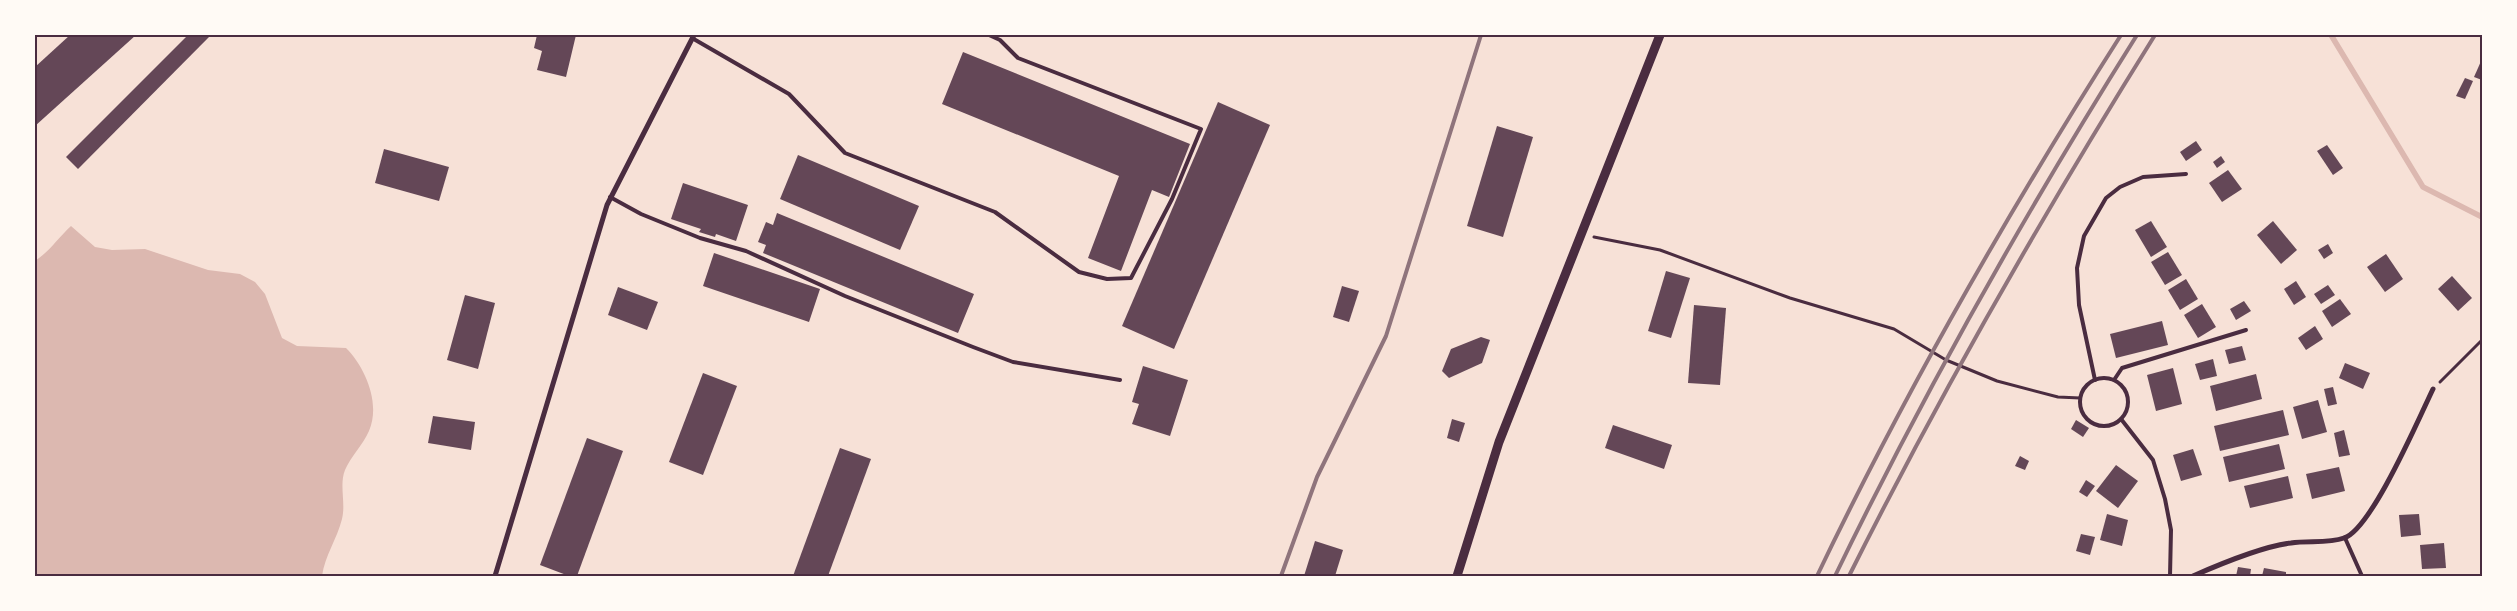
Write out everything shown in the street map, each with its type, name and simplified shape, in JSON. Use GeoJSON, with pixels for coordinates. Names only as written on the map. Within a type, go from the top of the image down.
{"type":"FeatureCollection","features":[{"type":"Feature","properties":{"kind":"street"},"geometry":{"type":"LineString","coordinates":[[1457,576],[1500,442],[1660,35]]}},
{"type":"Feature","properties":{"kind":"street"},"geometry":{"type":"LineString","coordinates":[[494,576],[610,197],[693,36]]}},
{"type":"Feature","properties":{"kind":"street"},"geometry":{"type":"LineString","coordinates":[[2193,576],[2213,567],[2289,543],[2345,538],[2360,528],[2390,477],[2433,389]]}},
{"type":"Feature","properties":{"kind":"lane"},"geometry":{"type":"LineString","coordinates":[[693,36],[789,94],[845,153],[995,212],[1080,272],[1107,279],[1131,278],[1172,199],[1201,129],[1018,58],[1000,40],[989,35]]}},
{"type":"Feature","properties":{"kind":"lane"},"geometry":{"type":"LineString","coordinates":[[2095,380],[2079,305],[2077,268],[2084,236],[2106,198],[2120,188],[2144,177],[2186,174]]}},
{"type":"Feature","properties":{"kind":"lane"},"geometry":{"type":"LineString","coordinates":[[610,197],[641,214],[700,238],[746,251],[844,296],[1013,362],[1120,380]]}},
{"type":"Feature","properties":{"kind":"lane"},"geometry":{"type":"LineString","coordinates":[[2114,380],[2122,368],[2246,330]]}},
{"type":"Feature","properties":{"kind":"lane"},"geometry":{"type":"LineString","coordinates":[[2104,378],[2114,380],[2121,385],[2128,402],[2126,412],[2112,424],[2102,426],[2093,423],[2086,417],[2081,408],[2080,398],[2088,384],[2095,380],[2104,378]]}},
{"type":"Feature","properties":{"kind":"lane"},"geometry":{"type":"LineString","coordinates":[[2120,419],[2153,460],[2171,530],[2170,576]]}},
{"type":"Feature","properties":{"kind":"lane"},"geometry":{"type":"LineString","coordinates":[[2345,538],[2362,576]]}},
{"type":"Feature","properties":{"kind":"path"},"geometry":{"type":"LineString","coordinates":[[1582,234],[1660,250],[1790,298],[1894,329],[1946,360],[1997,382],[2058,397],[2080,398]]}},
{"type":"Feature","properties":{"kind":"path"},"geometry":{"type":"LineString","coordinates":[[2433,389],[2482,340]]}},
{"type":"Feature","properties":{"kind":"shaded area"},"geometry":{"type":"Polygon","coordinates":[[[71,226],[95,247],[112,250],[145,249],[208,270],[240,274],[255,282],[265,294],[282,338],[297,346],[346,348],[353,356],[365,375],[369,386],[372,397],[372,420],[369,431],[350,460],[343,476],[342,519],[322,576],[35,576],[35,261],[50,249],[71,226]]]}},
{"type":"Feature","properties":{"kind":"building"},"geometry":{"type":"Polygon","coordinates":[[[70,35],[136,35],[35,126],[35,67],[70,35]]]}},
{"type":"Feature","properties":{"kind":"building"},"geometry":{"type":"Polygon","coordinates":[[[188,35],[211,35],[78,169],[66,157],[188,35]]]}},
{"type":"Feature","properties":{"kind":"building"},"geometry":{"type":"Polygon","coordinates":[[[537,35],[576,35],[566,77],[537,70],[542,51],[534,48],[537,35]]]}},
{"type":"Feature","properties":{"kind":"building"},"geometry":{"type":"Polygon","coordinates":[[[963,52],[1190,144],[1169,197],[1152,190],[1121,271],[1088,258],[1119,176],[942,104],[963,52]]]}},
{"type":"Feature","properties":{"kind":"building"},"geometry":{"type":"Polygon","coordinates":[[[2482,59],[2482,80],[2474,77],[2482,59]]]}},
{"type":"Feature","properties":{"kind":"building"},"geometry":{"type":"Polygon","coordinates":[[[2465,78],[2473,81],[2465,99],[2456,96],[2465,78]]]}},
{"type":"Feature","properties":{"kind":"building"},"geometry":{"type":"Polygon","coordinates":[[[1218,102],[1270,125],[1174,349],[1122,326],[1218,102]]]}},
{"type":"Feature","properties":{"kind":"building"},"geometry":{"type":"Polygon","coordinates":[[[1497,126],[1533,137],[1503,237],[1467,226],[1497,126]]]}},
{"type":"Feature","properties":{"kind":"building"},"geometry":{"type":"Polygon","coordinates":[[[2196,141],[2202,150],[2186,161],[2180,152],[2196,141]]]}},
{"type":"Feature","properties":{"kind":"building"},"geometry":{"type":"Polygon","coordinates":[[[2327,145],[2343,168],[2333,175],[2317,151],[2327,145]]]}},
{"type":"Feature","properties":{"kind":"building"},"geometry":{"type":"Polygon","coordinates":[[[384,149],[449,167],[439,201],[375,183],[384,149]]]}},
{"type":"Feature","properties":{"kind":"building"},"geometry":{"type":"Polygon","coordinates":[[[798,155],[919,206],[900,250],[780,199],[798,155]]]}},
{"type":"Feature","properties":{"kind":"building"},"geometry":{"type":"Polygon","coordinates":[[[2221,156],[2225,162],[2217,168],[2213,162],[2221,156]]]}},
{"type":"Feature","properties":{"kind":"building"},"geometry":{"type":"Polygon","coordinates":[[[2228,170],[2242,189],[2222,202],[2209,183],[2228,170]]]}},
{"type":"Feature","properties":{"kind":"building"},"geometry":{"type":"Polygon","coordinates":[[[683,183],[748,205],[736,241],[716,234],[715,237],[699,232],[701,229],[671,219],[683,183]]]}},
{"type":"Feature","properties":{"kind":"building"},"geometry":{"type":"Polygon","coordinates":[[[777,213],[974,294],[958,333],[763,253],[766,245],[758,242],[766,222],[773,225],[777,213]]]}},
{"type":"Feature","properties":{"kind":"building"},"geometry":{"type":"Polygon","coordinates":[[[2151,221],[2167,247],[2151,257],[2135,230],[2151,221]]]}},
{"type":"Feature","properties":{"kind":"building"},"geometry":{"type":"Polygon","coordinates":[[[2273,221],[2297,250],[2281,264],[2257,235],[2273,221]]]}},
{"type":"Feature","properties":{"kind":"building"},"geometry":{"type":"Polygon","coordinates":[[[2328,244],[2333,253],[2324,259],[2318,250],[2328,244]]]}},
{"type":"Feature","properties":{"kind":"building"},"geometry":{"type":"Polygon","coordinates":[[[2168,252],[2182,275],[2165,285],[2151,262],[2168,252]]]}},
{"type":"Feature","properties":{"kind":"building"},"geometry":{"type":"Polygon","coordinates":[[[714,253],[820,289],[809,322],[703,286],[714,253]]]}},
{"type":"Feature","properties":{"kind":"building"},"geometry":{"type":"Polygon","coordinates":[[[2386,254],[2403,279],[2385,292],[2367,267],[2386,254]]]}},
{"type":"Feature","properties":{"kind":"building"},"geometry":{"type":"Polygon","coordinates":[[[1666,271],[1690,278],[1671,338],[1648,331],[1666,271]]]}},
{"type":"Feature","properties":{"kind":"building"},"geometry":{"type":"Polygon","coordinates":[[[2452,276],[2472,298],[2458,311],[2438,289],[2452,276]]]}},
{"type":"Feature","properties":{"kind":"building"},"geometry":{"type":"Polygon","coordinates":[[[2186,279],[2198,299],[2180,310],[2168,290],[2186,279]]]}},
{"type":"Feature","properties":{"kind":"building"},"geometry":{"type":"Polygon","coordinates":[[[2296,281],[2306,297],[2294,305],[2284,289],[2296,281]]]}},
{"type":"Feature","properties":{"kind":"building"},"geometry":{"type":"Polygon","coordinates":[[[2328,285],[2335,295],[2321,304],[2314,294],[2328,285]]]}},
{"type":"Feature","properties":{"kind":"building"},"geometry":{"type":"Polygon","coordinates":[[[1342,286],[1359,291],[1349,322],[1333,317],[1342,286]]]}},
{"type":"Feature","properties":{"kind":"building"},"geometry":{"type":"Polygon","coordinates":[[[618,287],[658,302],[647,330],[608,315],[618,287]]]}},
{"type":"Feature","properties":{"kind":"building"},"geometry":{"type":"Polygon","coordinates":[[[465,295],[495,303],[478,369],[447,360],[465,295]]]}},
{"type":"Feature","properties":{"kind":"building"},"geometry":{"type":"Polygon","coordinates":[[[2340,299],[2351,314],[2332,327],[2322,311],[2340,299]]]}},
{"type":"Feature","properties":{"kind":"building"},"geometry":{"type":"Polygon","coordinates":[[[2244,301],[2251,311],[2236,320],[2230,309],[2244,301]]]}},
{"type":"Feature","properties":{"kind":"building"},"geometry":{"type":"Polygon","coordinates":[[[2202,304],[2216,327],[2198,338],[2184,315],[2202,304]]]}},
{"type":"Feature","properties":{"kind":"building"},"geometry":{"type":"Polygon","coordinates":[[[1694,305],[1726,308],[1720,385],[1688,383],[1694,305]]]}},
{"type":"Feature","properties":{"kind":"building"},"geometry":{"type":"Polygon","coordinates":[[[2162,321],[2168,345],[2116,358],[2110,334],[2162,321]]]}},
{"type":"Feature","properties":{"kind":"building"},"geometry":{"type":"Polygon","coordinates":[[[2315,326],[2323,339],[2306,350],[2298,338],[2315,326]]]}},
{"type":"Feature","properties":{"kind":"building"},"geometry":{"type":"Polygon","coordinates":[[[1481,337],[1490,340],[1482,363],[1449,378],[1442,371],[1451,349],[1481,337]]]}},
{"type":"Feature","properties":{"kind":"building"},"geometry":{"type":"Polygon","coordinates":[[[2242,346],[2246,360],[2229,364],[2225,350],[2242,346]]]}},
{"type":"Feature","properties":{"kind":"building"},"geometry":{"type":"Polygon","coordinates":[[[2213,359],[2217,376],[2200,380],[2195,364],[2213,359]]]}},
{"type":"Feature","properties":{"kind":"building"},"geometry":{"type":"Polygon","coordinates":[[[2345,363],[2370,373],[2363,389],[2339,378],[2345,363]]]}},
{"type":"Feature","properties":{"kind":"building"},"geometry":{"type":"Polygon","coordinates":[[[1143,366],[1188,380],[1170,436],[1132,424],[1139,404],[1132,402],[1143,366]]]}},
{"type":"Feature","properties":{"kind":"building"},"geometry":{"type":"Polygon","coordinates":[[[2173,368],[2182,404],[2156,411],[2147,375],[2173,368]]]}},
{"type":"Feature","properties":{"kind":"building"},"geometry":{"type":"Polygon","coordinates":[[[703,373],[737,386],[703,475],[669,462],[703,373]]]}},
{"type":"Feature","properties":{"kind":"building"},"geometry":{"type":"Polygon","coordinates":[[[2256,374],[2262,399],[2216,411],[2210,386],[2256,374]]]}},
{"type":"Feature","properties":{"kind":"building"},"geometry":{"type":"Polygon","coordinates":[[[2333,387],[2337,404],[2328,406],[2324,389],[2333,387]]]}},
{"type":"Feature","properties":{"kind":"building"},"geometry":{"type":"Polygon","coordinates":[[[2318,400],[2327,432],[2302,439],[2293,407],[2318,400]]]}},
{"type":"Feature","properties":{"kind":"building"},"geometry":{"type":"Polygon","coordinates":[[[2283,410],[2289,435],[2220,451],[2214,426],[2283,410]]]}},
{"type":"Feature","properties":{"kind":"building"},"geometry":{"type":"Polygon","coordinates":[[[433,416],[475,422],[471,450],[428,443],[433,416]]]}},
{"type":"Feature","properties":{"kind":"building"},"geometry":{"type":"Polygon","coordinates":[[[1452,419],[1465,423],[1459,442],[1447,438],[1452,419]]]}},
{"type":"Feature","properties":{"kind":"building"},"geometry":{"type":"Polygon","coordinates":[[[2076,420],[2089,428],[2083,437],[2071,429],[2076,420]]]}},
{"type":"Feature","properties":{"kind":"building"},"geometry":{"type":"Polygon","coordinates":[[[1613,425],[1672,445],[1664,469],[1605,448],[1613,425]]]}},
{"type":"Feature","properties":{"kind":"building"},"geometry":{"type":"Polygon","coordinates":[[[2344,430],[2350,455],[2339,457],[2334,433],[2344,430]]]}},
{"type":"Feature","properties":{"kind":"building"},"geometry":{"type":"Polygon","coordinates":[[[587,438],[623,451],[577,576],[569,576],[540,565],[587,438]]]}},
{"type":"Feature","properties":{"kind":"building"},"geometry":{"type":"Polygon","coordinates":[[[2279,444],[2285,469],[2229,482],[2223,457],[2279,444]]]}},
{"type":"Feature","properties":{"kind":"building"},"geometry":{"type":"Polygon","coordinates":[[[840,448],[871,459],[828,576],[793,576],[840,448]]]}},
{"type":"Feature","properties":{"kind":"building"},"geometry":{"type":"Polygon","coordinates":[[[2193,449],[2202,475],[2181,481],[2173,455],[2193,449]]]}},
{"type":"Feature","properties":{"kind":"building"},"geometry":{"type":"Polygon","coordinates":[[[2020,456],[2029,461],[2025,470],[2015,466],[2020,456]]]}},
{"type":"Feature","properties":{"kind":"building"},"geometry":{"type":"Polygon","coordinates":[[[2116,465],[2138,481],[2118,508],[2096,491],[2116,465]]]}},
{"type":"Feature","properties":{"kind":"building"},"geometry":{"type":"Polygon","coordinates":[[[2339,467],[2345,491],[2312,499],[2306,474],[2339,467]]]}},
{"type":"Feature","properties":{"kind":"building"},"geometry":{"type":"Polygon","coordinates":[[[2288,476],[2293,498],[2250,508],[2244,486],[2288,476]]]}},
{"type":"Feature","properties":{"kind":"building"},"geometry":{"type":"Polygon","coordinates":[[[2086,480],[2095,486],[2087,497],[2079,492],[2086,480]]]}},
{"type":"Feature","properties":{"kind":"building"},"geometry":{"type":"Polygon","coordinates":[[[2107,514],[2128,520],[2122,546],[2100,540],[2107,514]]]}},
{"type":"Feature","properties":{"kind":"building"},"geometry":{"type":"Polygon","coordinates":[[[2419,514],[2421,535],[2401,537],[2399,515],[2419,514]]]}},
{"type":"Feature","properties":{"kind":"building"},"geometry":{"type":"Polygon","coordinates":[[[2081,534],[2095,537],[2090,555],[2076,551],[2081,534]]]}},
{"type":"Feature","properties":{"kind":"building"},"geometry":{"type":"Polygon","coordinates":[[[1315,541],[1343,550],[1335,576],[1304,576],[1315,541]]]}},
{"type":"Feature","properties":{"kind":"building"},"geometry":{"type":"Polygon","coordinates":[[[2444,543],[2446,568],[2422,569],[2420,545],[2444,543]]]}},
{"type":"Feature","properties":{"kind":"building"},"geometry":{"type":"Polygon","coordinates":[[[2238,567],[2251,569],[2250,576],[2236,576],[2238,567]]]}},
{"type":"Feature","properties":{"kind":"building"},"geometry":{"type":"Polygon","coordinates":[[[2264,568],[2286,572],[2286,576],[2262,576],[2264,568]]]}},
{"type":"Feature","properties":{"kind":"waterway"},"geometry":{"type":"LineString","coordinates":[[2331,35],[2423,187],[2482,217]]}},
{"type":"Feature","properties":{"kind":"railway"},"geometry":{"type":"LineString","coordinates":[[1281,576],[1317,477],[1386,336],[1481,35]]}},
{"type":"Feature","properties":{"kind":"railway"},"geometry":{"type":"LineString","coordinates":[[1817,576],[1886,437],[1961,301],[2039,167],[2121,35]]}},
{"type":"Feature","properties":{"kind":"railway"},"geometry":{"type":"LineString","coordinates":[[1835,576],[1869,507],[1978,301],[2056,167],[2137,35]]}},
{"type":"Feature","properties":{"kind":"railway"},"geometry":{"type":"LineString","coordinates":[[1849,576],[1958,369],[2034,234],[2155,35]]}}]}
